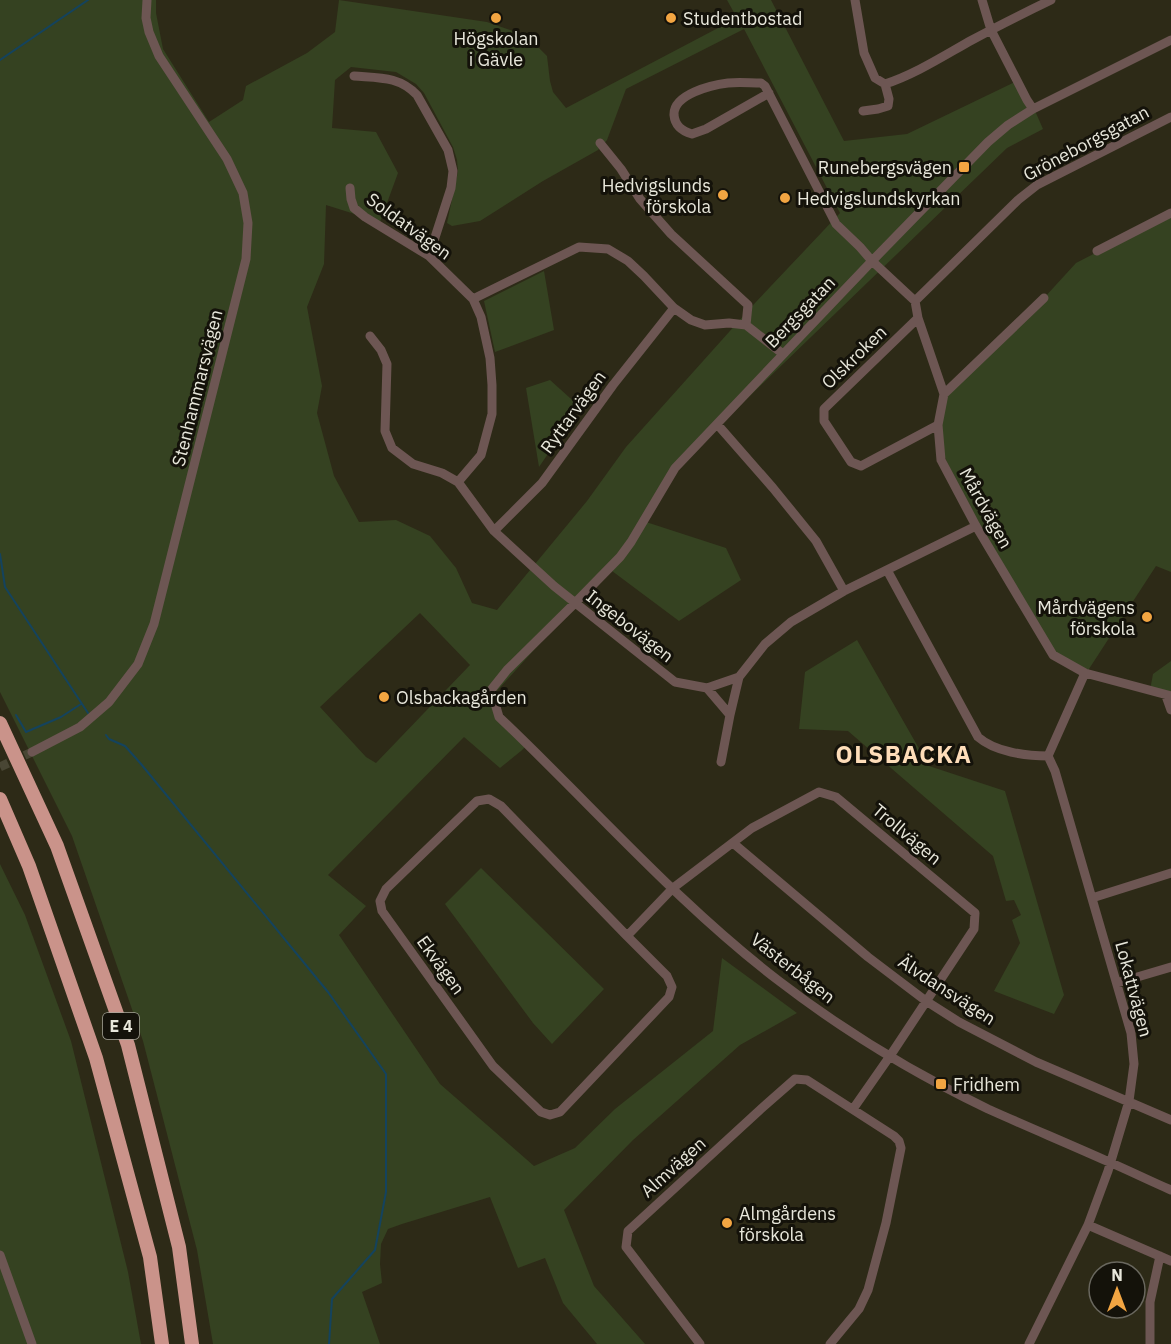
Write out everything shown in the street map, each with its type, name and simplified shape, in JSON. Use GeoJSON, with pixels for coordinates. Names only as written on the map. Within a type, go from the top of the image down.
{"type":"FeatureCollection","features":[{"type":"Feature","properties":{"kind":"highway","name":"E 4"},"geometry":{"type":"LineString","coordinates":[[0,723],[57,846],[128,1045],[179,1247],[192,1344]]}},
{"type":"Feature","properties":{"kind":"highway","name":"E 4"},"geometry":{"type":"LineString","coordinates":[[0,799],[29,866],[96,1058],[150,1257],[162,1344]]}},
{"type":"Feature","properties":{"kind":"street","name":"Stenhammarsvägen"},"geometry":{"type":"LineString","coordinates":[[32,752],[80,727],[109,702],[138,664],[154,624],[246,259],[248,223],[243,193],[227,159],[159,56],[149,32],[146,18],[147,0]]}},
{"type":"Feature","properties":{"kind":"street"},"geometry":{"type":"LineString","coordinates":[[855,0],[864,53],[875,78],[885,84],[889,99],[888,106],[863,111]]}},
{"type":"Feature","properties":{"kind":"street"},"geometry":{"type":"LineString","coordinates":[[982,0],[991,30],[1027,100],[1034,109]]}},
{"type":"Feature","properties":{"kind":"street"},"geometry":{"type":"LineString","coordinates":[[885,84],[1051,0]]}},
{"type":"Feature","properties":{"kind":"street","name":"Bergsgatan"},"geometry":{"type":"LineString","coordinates":[[507,670],[620,557],[675,468],[996,134],[1019,117],[1171,40]]}},
{"type":"Feature","properties":{"kind":"street"},"geometry":{"type":"LineString","coordinates":[[354,76],[395,80],[412,90],[448,150],[453,171],[451,188],[429,256]]}},
{"type":"Feature","properties":{"kind":"street"},"geometry":{"type":"LineString","coordinates":[[769,93],[706,129],[692,134],[683,131],[676,123],[674,112],[677,102],[690,94],[729,83],[761,83],[769,93],[836,224],[915,301]]}},
{"type":"Feature","properties":{"kind":"street","name":"Gröneborgsgatan"},"geometry":{"type":"LineString","coordinates":[[915,301],[1018,200],[1037,186],[1171,117]]}},
{"type":"Feature","properties":{"kind":"street"},"geometry":{"type":"LineString","coordinates":[[600,143],[621,169],[640,199],[671,234],[748,305],[746,325]]}},
{"type":"Feature","properties":{"kind":"street","name":"Soldatvägen"},"geometry":{"type":"LineString","coordinates":[[350,188],[354,208],[429,256],[473,299],[481,317],[489,358],[492,414],[481,455],[458,482]]}},
{"type":"Feature","properties":{"kind":"street"},"geometry":{"type":"LineString","coordinates":[[1097,251],[1171,213]]}},
{"type":"Feature","properties":{"kind":"street"},"geometry":{"type":"LineString","coordinates":[[473,299],[579,248],[608,249],[628,261],[674,308],[691,320],[705,325],[729,323],[746,325],[783,354]]}},
{"type":"Feature","properties":{"kind":"street"},"geometry":{"type":"LineString","coordinates":[[944,394],[1044,298]]}},
{"type":"Feature","properties":{"kind":"street","name":"Mårdvägen"},"geometry":{"type":"LineString","coordinates":[[915,301],[918,318],[944,394],[938,425],[940,460],[976,526],[1053,655],[1085,673],[1168,696]]}},
{"type":"Feature","properties":{"kind":"street","name":"Ryttarvägen"},"geometry":{"type":"LineString","coordinates":[[494,531],[542,483],[613,385],[674,308]]}},
{"type":"Feature","properties":{"kind":"street","name":"Olskroken"},"geometry":{"type":"LineString","coordinates":[[918,318],[824,409],[824,421],[851,462],[861,466],[938,425]]}},
{"type":"Feature","properties":{"kind":"street","name":"Ingebovägen"},"geometry":{"type":"LineString","coordinates":[[370,336],[381,350],[387,364],[385,431],[392,448],[413,464],[442,473],[458,482],[494,531],[554,586],[675,682],[707,688],[739,677]]}},
{"type":"Feature","properties":{"kind":"street"},"geometry":{"type":"LineString","coordinates":[[717,424],[816,541],[843,591]]}},
{"type":"Feature","properties":{"kind":"street"},"geometry":{"type":"LineString","coordinates":[[721,762],[739,677],[765,644],[791,622],[843,591],[976,526]]}},
{"type":"Feature","properties":{"kind":"street"},"geometry":{"type":"LineString","coordinates":[[887,570],[978,737],[987,745],[1030,756],[1048,756],[1085,673]]}},
{"type":"Feature","properties":{"kind":"street","name":"Västerbågen"},"geometry":{"type":"LineString","coordinates":[[507,670],[490,690],[499,717],[673,888],[721,933],[779,981],[842,1026],[890,1056],[987,1108],[1171,1190]]}},
{"type":"Feature","properties":{"kind":"street"},"geometry":{"type":"LineString","coordinates":[[707,688],[730,714]]}},
{"type":"Feature","properties":{"kind":"street"},"geometry":{"type":"LineString","coordinates":[[1168,696],[1171,710]]}},
{"type":"Feature","properties":{"kind":"street","name":"Lokattvägen"},"geometry":{"type":"LineString","coordinates":[[1029,1344],[1088,1225],[1111,1163],[1129,1101],[1134,1064],[1131,1033],[1055,771],[1048,756]]}},
{"type":"Feature","properties":{"kind":"street","name":"Trollvägen"},"geometry":{"type":"LineString","coordinates":[[673,888],[752,828],[819,792],[836,797],[975,913],[974,929],[890,1056]]}},
{"type":"Feature","properties":{"kind":"street","name":"Ekvägen"},"geometry":{"type":"LineString","coordinates":[[489,799],[501,806],[627,936],[667,976],[672,987],[669,997],[560,1113],[550,1115],[541,1112],[493,1066],[382,911],[380,901],[386,889],[477,801],[489,799]]}},
{"type":"Feature","properties":{"kind":"street","name":"Älvdansvägen"},"geometry":{"type":"LineString","coordinates":[[733,843],[868,957],[926,1001],[959,1022],[1036,1062],[1171,1120]]}},
{"type":"Feature","properties":{"kind":"street"},"geometry":{"type":"LineString","coordinates":[[1092,897],[1171,873]]}},
{"type":"Feature","properties":{"kind":"street"},"geometry":{"type":"LineString","coordinates":[[627,936],[673,888]]}},
{"type":"Feature","properties":{"kind":"street"},"geometry":{"type":"LineString","coordinates":[[1117,983],[1171,967]]}},
{"type":"Feature","properties":{"kind":"street"},"geometry":{"type":"LineString","coordinates":[[853,1109],[890,1056]]}},
{"type":"Feature","properties":{"kind":"street","name":"Almvägen"},"geometry":{"type":"LineString","coordinates":[[700,1344],[626,1247],[628,1231],[795,1079],[807,1080],[853,1109],[894,1136],[901,1148],[886,1222],[868,1290],[859,1309],[830,1344]]}},
{"type":"Feature","properties":{"kind":"street"},"geometry":{"type":"LineString","coordinates":[[1088,1225],[1171,1261]]}},
{"type":"Feature","properties":{"kind":"street"},"geometry":{"type":"LineString","coordinates":[[0,1255],[32,1344]]}},
{"type":"Feature","properties":{"kind":"street"},"geometry":{"type":"LineString","coordinates":[[1150,1344],[1150,1302],[1160,1256]]}},
{"type":"Feature","properties":{"kind":"green space"},"geometry":{"type":"Polygon","coordinates":[[[0,0],[156,0],[156,13],[163,49],[209,122],[243,100],[246,86],[307,53],[335,32],[339,0],[487,22],[513,31],[532,41],[547,56],[553,92],[566,108],[737,18],[727,0],[771,0],[844,141],[907,134],[1017,81],[1029,97],[1043,129],[1007,148],[675,468],[646,522],[726,548],[741,580],[679,621],[608,568],[496,692],[502,714],[530,742],[500,768],[464,737],[328,875],[366,906],[339,935],[440,1084],[534,1166],[575,1148],[615,1109],[713,1031],[722,958],[797,1013],[740,1045],[633,1140],[564,1210],[594,1286],[645,1344],[597,1344],[563,1303],[545,1258],[518,1268],[490,1197],[388,1229],[381,1244],[382,1283],[362,1292],[380,1344],[213,1344],[197,1250],[143,1041],[72,836],[0,692],[0,0]],[[744,29],[626,89],[607,140],[598,150],[480,221],[452,226],[447,223],[458,171],[457,160],[453,147],[424,93],[416,84],[396,72],[351,67],[335,80],[332,128],[376,132],[398,173],[380,222],[326,205],[324,264],[307,307],[322,386],[317,413],[334,476],[359,522],[396,520],[430,536],[456,568],[472,603],[497,610],[587,501],[626,447],[755,303],[840,213],[744,29]],[[420,613],[320,707],[366,757],[376,763],[470,665],[420,613]]]}},
{"type":"Feature","properties":{"kind":"green space"},"geometry":{"type":"Polygon","coordinates":[[[1171,214],[1171,572],[1156,566],[1087,672],[1053,655],[976,526],[938,442],[944,394],[1044,298],[1076,263],[1171,214]]]}},
{"type":"Feature","properties":{"kind":"green space"},"geometry":{"type":"Polygon","coordinates":[[[544,271],[554,330],[495,352],[484,301],[544,271]]]}},
{"type":"Feature","properties":{"kind":"green space"},"geometry":{"type":"Polygon","coordinates":[[[550,380],[580,407],[539,467],[526,388],[550,380]]]}},
{"type":"Feature","properties":{"kind":"green space"},"geometry":{"type":"Polygon","coordinates":[[[857,640],[929,766],[1005,791],[1064,995],[1054,1014],[994,991],[1020,943],[1012,920],[1021,915],[1014,900],[1006,901],[993,856],[848,731],[799,729],[805,672],[857,640]]]}},
{"type":"Feature","properties":{"kind":"green space"},"geometry":{"type":"Polygon","coordinates":[[[1171,661],[1171,693],[1150,690],[1153,674],[1171,661]]]}},
{"type":"Feature","properties":{"kind":"green space"},"geometry":{"type":"Polygon","coordinates":[[[0,864],[25,915],[71,1041],[128,1272],[141,1344],[0,1344],[0,864]]]}},
{"type":"Feature","properties":{"kind":"green space"},"geometry":{"type":"Polygon","coordinates":[[[481,868],[604,989],[552,1044],[533,1023],[445,904],[481,868]]]}},
{"type":"Feature","properties":{"kind":"waterway"},"geometry":{"type":"LineString","coordinates":[[0,60],[88,0]]}},
{"type":"Feature","properties":{"kind":"waterway"},"geometry":{"type":"LineString","coordinates":[[0,554],[5,587],[88,713]]}},
{"type":"Feature","properties":{"kind":"waterway"},"geometry":{"type":"LineString","coordinates":[[16,715],[26,732],[61,717],[81,704]]}},
{"type":"Feature","properties":{"kind":"waterway"},"geometry":{"type":"LineString","coordinates":[[106,735],[109,739],[125,746],[141,764],[328,992],[386,1074],[386,1192],[375,1250],[332,1299],[329,1344]]}},
{"type":"Feature","properties":{"kind":"tunnel"},"geometry":{"type":"LineString","coordinates":[[0,767],[32,752]]}},
{"type":"Feature","properties":{"kind":"place","name":"Högskolan i Gävle"},"geometry":{"type":"Point","coordinates":[496,18]}},
{"type":"Feature","properties":{"kind":"place","name":"Studentbostad"},"geometry":{"type":"Point","coordinates":[671,18]}},
{"type":"Feature","properties":{"kind":"place","name":"Runebergsvägen"},"geometry":{"type":"Point","coordinates":[964,167]}},
{"type":"Feature","properties":{"kind":"place","name":"Hedvigslunds förskola"},"geometry":{"type":"Point","coordinates":[723,195]}},
{"type":"Feature","properties":{"kind":"place","name":"Hedvigslundskyrkan"},"geometry":{"type":"Point","coordinates":[785,198]}},
{"type":"Feature","properties":{"kind":"place","name":"Mårdvägens förskola"},"geometry":{"type":"Point","coordinates":[1147,617]}},
{"type":"Feature","properties":{"kind":"place","name":"Olsbackagården"},"geometry":{"type":"Point","coordinates":[384,697]}},
{"type":"Feature","properties":{"kind":"place","name":"Fridhem"},"geometry":{"type":"Point","coordinates":[941,1084]}},
{"type":"Feature","properties":{"kind":"place","name":"Almgårdens förskola"},"geometry":{"type":"Point","coordinates":[727,1223]}},
{"type":"Feature","properties":{"kind":"district","name":"OLSBACKA"},"geometry":{"type":"Point","coordinates":[904,754]}}]}
